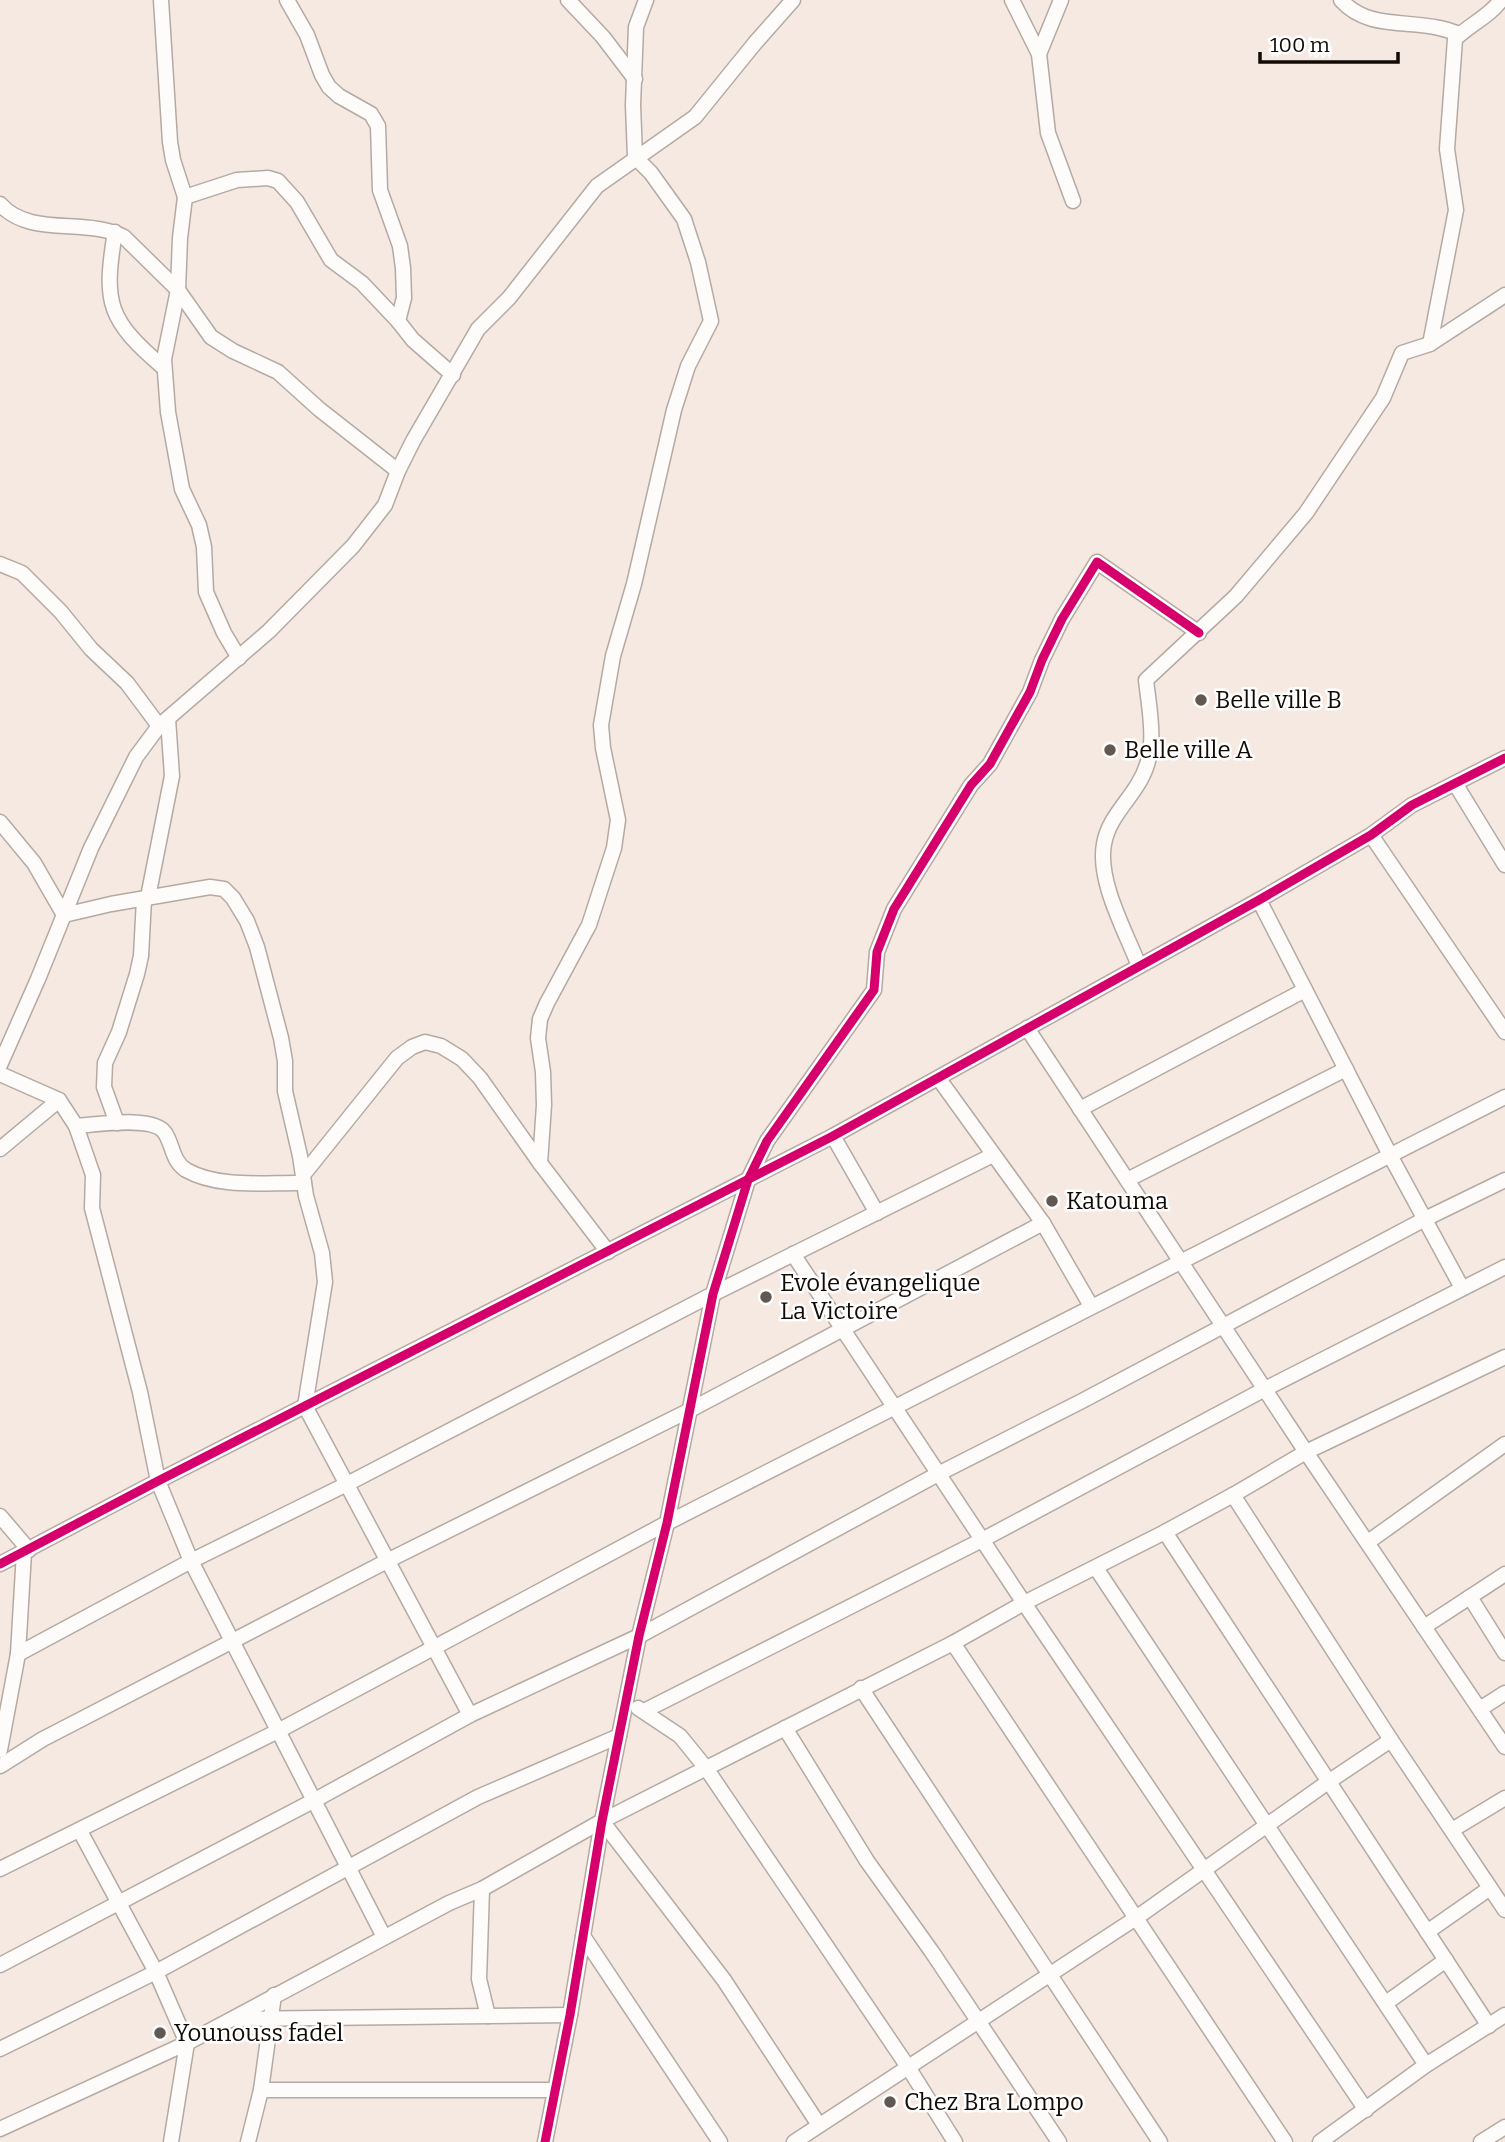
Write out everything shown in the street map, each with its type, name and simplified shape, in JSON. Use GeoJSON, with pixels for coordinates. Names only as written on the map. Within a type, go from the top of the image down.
{"type":"FeatureCollection","features":[{"type":"Feature","properties":{"kind":"street"},"geometry":{"type":"LineString","coordinates":[[161,0],[170,142],[185,197],[178,290],[164,368],[169,422],[182,489],[199,525],[204,547],[206,592],[224,633],[239,658]]}},
{"type":"Feature","properties":{"kind":"street"},"geometry":{"type":"LineString","coordinates":[[288,0],[307,35],[329,87],[339,96],[371,114],[378,126],[380,190],[400,246],[403,268],[404,298],[398,321]]}},
{"type":"Feature","properties":{"kind":"street"},"geometry":{"type":"LineString","coordinates":[[568,0],[603,37],[635,79]]}},
{"type":"Feature","properties":{"kind":"street"},"geometry":{"type":"LineString","coordinates":[[540,1164],[544,1105],[538,1038],[540,1019],[589,925],[614,848],[618,820],[601,725],[613,656],[634,584],[674,410],[688,366],[710,321],[695,252],[684,219],[651,173],[635,157],[633,126],[636,27],[646,0]]}},
{"type":"Feature","properties":{"kind":"street"},"geometry":{"type":"LineString","coordinates":[[0,1065],[91,848],[136,757],[164,722],[310,593],[353,546],[385,505],[413,441],[478,330],[509,298],[597,186],[695,117],[793,0]]}},
{"type":"Feature","properties":{"kind":"street"},"geometry":{"type":"LineString","coordinates":[[1012,0],[1040,54],[1048,133],[1073,201]]}},
{"type":"Feature","properties":{"kind":"street"},"geometry":{"type":"LineString","coordinates":[[1040,54],[1061,0]]}},
{"type":"Feature","properties":{"kind":"street"},"geometry":{"type":"LineString","coordinates":[[1341,0],[1350,10],[1368,19],[1382,23],[1438,27],[1460,34]]}},
{"type":"Feature","properties":{"kind":"street"},"geometry":{"type":"LineString","coordinates":[[1430,344],[1456,210],[1447,149],[1455,39],[1492,11],[1501,0]]}},
{"type":"Feature","properties":{"kind":"street"},"geometry":{"type":"LineString","coordinates":[[185,197],[237,180],[268,177],[278,181],[297,202],[331,260],[362,283],[413,340],[453,375]]}},
{"type":"Feature","properties":{"kind":"street"},"geometry":{"type":"LineString","coordinates":[[0,204],[7,212],[30,222],[115,232],[132,244],[178,290],[211,337],[233,351],[278,372],[319,409],[398,471]]}},
{"type":"Feature","properties":{"kind":"street"},"geometry":{"type":"LineString","coordinates":[[115,232],[108,280],[112,305],[129,334],[164,368]]}},
{"type":"Feature","properties":{"kind":"street"},"geometry":{"type":"LineString","coordinates":[[1139,966],[1104,873],[1103,845],[1108,829],[1139,783],[1149,760],[1152,744],[1151,715],[1146,680],[1236,596],[1306,513],[1383,398],[1402,353],[1430,344],[1505,295]]}},
{"type":"Feature","properties":{"kind":"street"},"geometry":{"type":"LineString","coordinates":[[545,2142],[639,1636],[667,1523],[713,1294],[748,1180],[767,1141],[874,990],[877,952],[894,909],[971,785],[990,764],[1030,692],[1062,619],[1097,562],[1199,633]]}},
{"type":"Feature","properties":{"kind":"street"},"geometry":{"type":"LineString","coordinates":[[0,564],[22,573],[61,612],[91,649],[164,722],[172,776],[146,898],[141,956],[119,1032],[105,1063],[104,1087],[117,1123]]}},
{"type":"Feature","properties":{"kind":"street"},"geometry":{"type":"LineString","coordinates":[[0,1564],[833,1136],[1259,900],[1371,835],[1412,805],[1505,758]]}},
{"type":"Feature","properties":{"kind":"street"},"geometry":{"type":"LineString","coordinates":[[1456,785],[1505,865]]}},
{"type":"Feature","properties":{"kind":"street"},"geometry":{"type":"LineString","coordinates":[[0,822],[34,863],[64,915]]}},
{"type":"Feature","properties":{"kind":"street"},"geometry":{"type":"LineString","coordinates":[[1371,835],[1505,1031]]}},
{"type":"Feature","properties":{"kind":"street"},"geometry":{"type":"LineString","coordinates":[[64,915],[210,887],[224,889],[247,921],[257,947],[281,1038],[285,1061],[285,1091],[322,1253],[325,1282],[305,1406],[470,1715]]}},
{"type":"Feature","properties":{"kind":"street"},"geometry":{"type":"LineString","coordinates":[[1259,900],[1391,1157],[1462,1288]]}},
{"type":"Feature","properties":{"kind":"street"},"geometry":{"type":"LineString","coordinates":[[1080,1109],[1305,990]]}},
{"type":"Feature","properties":{"kind":"street"},"geometry":{"type":"LineString","coordinates":[[1027,1028],[1306,1452],[1505,1747]]}},
{"type":"Feature","properties":{"kind":"street"},"geometry":{"type":"LineString","coordinates":[[303,1179],[397,1058],[412,1047],[425,1042],[441,1046],[462,1059],[480,1078],[540,1164],[608,1252]]}},
{"type":"Feature","properties":{"kind":"street"},"geometry":{"type":"LineString","coordinates":[[1127,1180],[1346,1069]]}},
{"type":"Feature","properties":{"kind":"street"},"geometry":{"type":"LineString","coordinates":[[0,1074],[60,1100],[76,1126],[93,1175],[92,1208],[140,1392],[158,1481],[191,1561],[384,1937]]}},
{"type":"Feature","properties":{"kind":"street"},"geometry":{"type":"LineString","coordinates":[[939,1079],[1043,1223],[1091,1306]]}},
{"type":"Feature","properties":{"kind":"street"},"geometry":{"type":"LineString","coordinates":[[0,1869],[278,1731],[667,1523],[1505,1097]]}},
{"type":"Feature","properties":{"kind":"street"},"geometry":{"type":"LineString","coordinates":[[0,1150],[60,1100]]}},
{"type":"Feature","properties":{"kind":"street"},"geometry":{"type":"LineString","coordinates":[[76,1126],[117,1123],[160,1126],[177,1161],[185,1169],[209,1180],[303,1179]]}},
{"type":"Feature","properties":{"kind":"street"},"geometry":{"type":"LineString","coordinates":[[833,1136],[877,1213]]}},
{"type":"Feature","properties":{"kind":"street"},"geometry":{"type":"LineString","coordinates":[[18,1654],[191,1561],[347,1484],[713,1294],[993,1155]]}},
{"type":"Feature","properties":{"kind":"street"},"geometry":{"type":"LineString","coordinates":[[0,1965],[315,1800],[470,1715],[639,1636],[938,1474],[1082,1401],[1425,1219],[1505,1180]]}},
{"type":"Feature","properties":{"kind":"street"},"geometry":{"type":"LineString","coordinates":[[0,1766],[43,1739],[389,1560],[688,1411],[1043,1223]]}},
{"type":"Feature","properties":{"kind":"street"},"geometry":{"type":"LineString","coordinates":[[793,1254],[1024,1603],[1366,2110]]}},
{"type":"Feature","properties":{"kind":"street"},"geometry":{"type":"LineString","coordinates":[[644,1711],[982,1540],[1265,1389],[1505,1267]]}},
{"type":"Feature","properties":{"kind":"street"},"geometry":{"type":"LineString","coordinates":[[0,2129],[233,2020],[274,1994],[449,1903],[482,1889],[603,1821],[1165,1532],[1306,1452],[1505,1357]]}},
{"type":"Feature","properties":{"kind":"street"},"geometry":{"type":"LineString","coordinates":[[1368,1542],[1505,1444]]}},
{"type":"Feature","properties":{"kind":"street"},"geometry":{"type":"LineString","coordinates":[[1233,1495],[1391,1740],[1505,1910]]}},
{"type":"Feature","properties":{"kind":"street"},"geometry":{"type":"LineString","coordinates":[[0,1516],[27,1551],[18,1654],[0,1749]]}},
{"type":"Feature","properties":{"kind":"street"},"geometry":{"type":"LineString","coordinates":[[1165,1532],[1489,2026]]}},
{"type":"Feature","properties":{"kind":"street"},"geometry":{"type":"LineString","coordinates":[[1096,1568],[1426,2065]]}},
{"type":"Feature","properties":{"kind":"street"},"geometry":{"type":"LineString","coordinates":[[1424,1627],[1505,1574]]}},
{"type":"Feature","properties":{"kind":"street"},"geometry":{"type":"LineString","coordinates":[[1470,1597],[1505,1653]]}},
{"type":"Feature","properties":{"kind":"street"},"geometry":{"type":"LineString","coordinates":[[953,1643],[1285,2142]]}},
{"type":"Feature","properties":{"kind":"street"},"geometry":{"type":"LineString","coordinates":[[861,1688],[1160,2142]]}},
{"type":"Feature","properties":{"kind":"street"},"geometry":{"type":"LineString","coordinates":[[1480,1709],[1505,1693]]}},
{"type":"Feature","properties":{"kind":"street"},"geometry":{"type":"LineString","coordinates":[[626,1703],[644,1711],[680,1737],[706,1768],[908,2067],[955,2142]]}},
{"type":"Feature","properties":{"kind":"street"},"geometry":{"type":"LineString","coordinates":[[785,1728],[867,1861],[1059,2142]]}},
{"type":"Feature","properties":{"kind":"street"},"geometry":{"type":"LineString","coordinates":[[0,2049],[156,1972],[478,1797],[619,1736]]}},
{"type":"Feature","properties":{"kind":"street"},"geometry":{"type":"LineString","coordinates":[[794,2142],[1136,1918],[1391,1740]]}},
{"type":"Feature","properties":{"kind":"street"},"geometry":{"type":"LineString","coordinates":[[1452,1830],[1505,1798]]}},
{"type":"Feature","properties":{"kind":"street"},"geometry":{"type":"LineString","coordinates":[[603,1821],[724,1980],[819,2125]]}},
{"type":"Feature","properties":{"kind":"street"},"geometry":{"type":"LineString","coordinates":[[80,1831],[156,1972],[187,2043],[171,2142]]}},
{"type":"Feature","properties":{"kind":"street"},"geometry":{"type":"LineString","coordinates":[[1427,1932],[1490,1888]]}},
{"type":"Feature","properties":{"kind":"street"},"geometry":{"type":"LineString","coordinates":[[482,1889],[479,1972],[481,1993],[488,2016]]}},
{"type":"Feature","properties":{"kind":"street"},"geometry":{"type":"LineString","coordinates":[[583,1936],[720,2142]]}},
{"type":"Feature","properties":{"kind":"street"},"geometry":{"type":"LineString","coordinates":[[1386,2003],[1446,1959]]}},
{"type":"Feature","properties":{"kind":"street"},"geometry":{"type":"LineString","coordinates":[[248,2142],[261,2090],[274,1994]]}},
{"type":"Feature","properties":{"kind":"street"},"geometry":{"type":"LineString","coordinates":[[233,2020],[570,2015]]}},
{"type":"Feature","properties":{"kind":"street"},"geometry":{"type":"LineString","coordinates":[[1320,2142],[1426,2065],[1505,2015]]}},
{"type":"Feature","properties":{"kind":"street"},"geometry":{"type":"LineString","coordinates":[[261,2090],[555,2090]]}},
{"type":"Feature","properties":{"kind":"street"},"geometry":{"type":"LineString","coordinates":[[1481,2142],[1505,2127]]}},
{"type":"Feature","properties":{"kind":"cycle path"},"geometry":{"type":"LineString","coordinates":[[545,2142],[570,2015],[602,1821],[639,1636],[667,1523],[713,1294],[748,1180],[767,1141],[874,990],[877,952],[894,909],[971,785],[990,764],[1030,692],[1062,619],[1097,562],[1199,633]]}},
{"type":"Feature","properties":{"kind":"cycle path"},"geometry":{"type":"LineString","coordinates":[[0,1564],[833,1136],[1259,900],[1371,835],[1412,805],[1505,758]]}},
{"type":"Feature","properties":{"kind":"place","name":"Belle ville B"},"geometry":{"type":"Point","coordinates":[1201,700]}},
{"type":"Feature","properties":{"kind":"place","name":"Belle ville A"},"geometry":{"type":"Point","coordinates":[1110,750]}},
{"type":"Feature","properties":{"kind":"place","name":"Katouma"},"geometry":{"type":"Point","coordinates":[1052,1201]}},
{"type":"Feature","properties":{"kind":"place","name":"Evole évangelique La Victoire"},"geometry":{"type":"Point","coordinates":[766,1297]}},
{"type":"Feature","properties":{"kind":"place","name":"Younouss fadel"},"geometry":{"type":"Point","coordinates":[160,2033]}},
{"type":"Feature","properties":{"kind":"place","name":"Chez Bra Lompo"},"geometry":{"type":"Point","coordinates":[890,2102]}}]}
